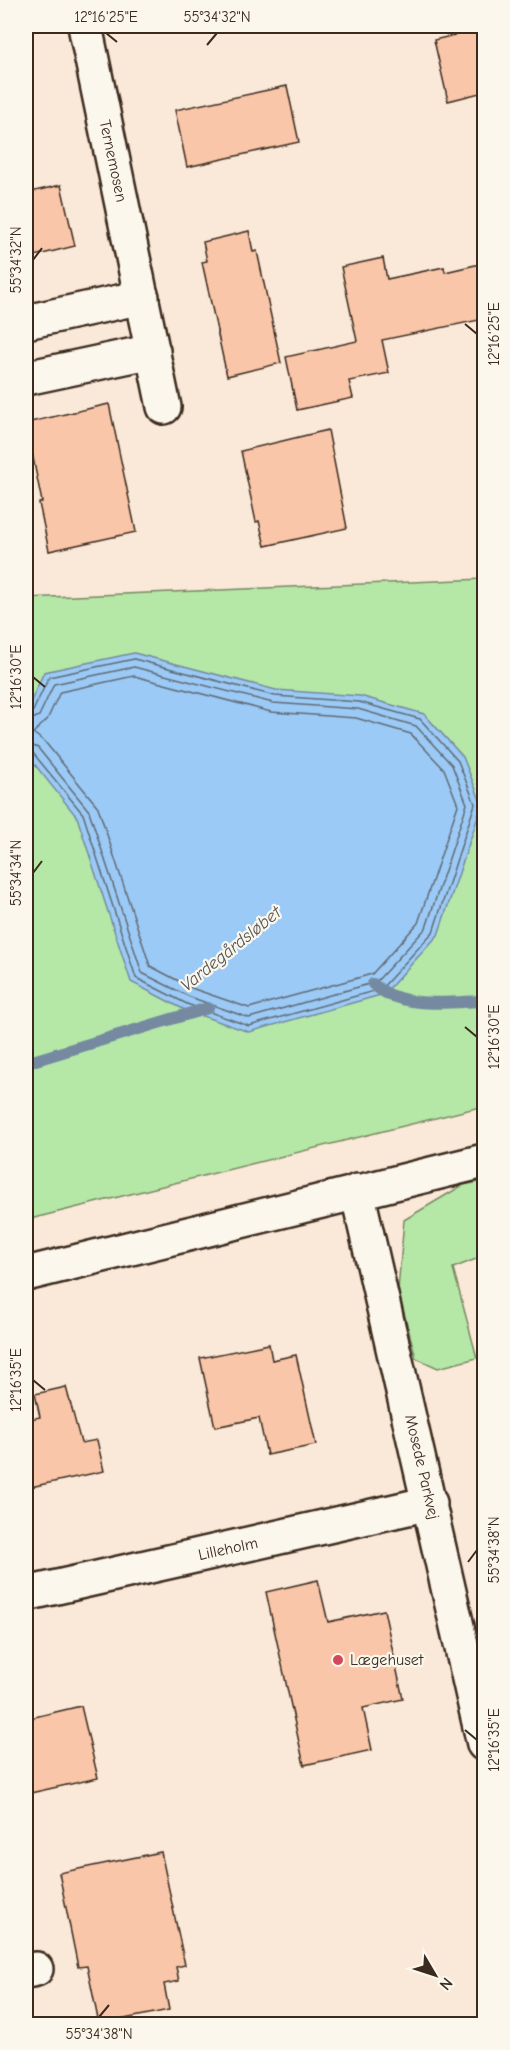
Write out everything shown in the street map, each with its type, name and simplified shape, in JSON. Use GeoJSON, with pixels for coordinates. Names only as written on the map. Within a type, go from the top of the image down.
{"type":"FeatureCollection","features":[{"type":"Feature","properties":{"kind":"street","name":"Ternemosen"},"geometry":{"type":"LineString","coordinates":[[85,26],[164,407]]}},
{"type":"Feature","properties":{"kind":"street"},"geometry":{"type":"LineString","coordinates":[[26,322],[141,297]]}},
{"type":"Feature","properties":{"kind":"street"},"geometry":{"type":"LineString","coordinates":[[26,378],[153,351]]}},
{"type":"Feature","properties":{"kind":"street"},"geometry":{"type":"LineString","coordinates":[[26,1274],[484,1161]]}},
{"type":"Feature","properties":{"kind":"street","name":"Mosede Parkvej"},"geometry":{"type":"LineString","coordinates":[[357,1191],[484,1744]]}},
{"type":"Feature","properties":{"kind":"street","name":"Lilleholm"},"geometry":{"type":"LineString","coordinates":[[26,1594],[430,1503]]}},
{"type":"Feature","properties":{"kind":"green space"},"geometry":{"type":"Polygon","coordinates":[[[484,579],[484,1106],[26,1220],[26,598],[484,579]]]}},
{"type":"Feature","properties":{"kind":"green space"},"geometry":{"type":"Polygon","coordinates":[[[484,1181],[484,1256],[453,1268],[477,1358],[438,1368],[416,1358],[398,1290],[404,1220],[463,1185],[484,1181]]]}},
{"type":"Feature","properties":{"kind":"water"},"geometry":{"type":"Polygon","coordinates":[[[134,653],[276,690],[360,696],[424,714],[463,757],[482,805],[438,935],[384,994],[249,1032],[185,1010],[131,982],[77,817],[27,755],[27,710],[44,672],[134,653]]]}},
{"type":"Feature","properties":{"kind":"building"},"geometry":{"type":"Polygon","coordinates":[[[484,28],[484,92],[448,101],[434,40],[484,28]]]}},
{"type":"Feature","properties":{"kind":"building"},"geometry":{"type":"Polygon","coordinates":[[[287,86],[299,142],[187,167],[175,110],[287,86]]]}},
{"type":"Feature","properties":{"kind":"building"},"geometry":{"type":"Polygon","coordinates":[[[61,185],[75,246],[26,258],[26,193],[61,185]]]}},
{"type":"Feature","properties":{"kind":"building"},"geometry":{"type":"Polygon","coordinates":[[[249,231],[253,252],[257,251],[281,363],[227,376],[202,262],[207,261],[203,242],[249,231]]]}},
{"type":"Feature","properties":{"kind":"building"},"geometry":{"type":"Polygon","coordinates":[[[383,258],[387,279],[444,267],[445,272],[484,263],[484,319],[382,340],[389,373],[349,381],[353,398],[297,410],[286,357],[357,341],[341,267],[383,258]]]}},
{"type":"Feature","properties":{"kind":"building"},"geometry":{"type":"Polygon","coordinates":[[[109,404],[136,532],[49,551],[26,423],[109,404]]]}},
{"type":"Feature","properties":{"kind":"building"},"geometry":{"type":"Polygon","coordinates":[[[328,430],[347,528],[265,546],[259,521],[256,522],[241,451],[328,430]]]}},
{"type":"Feature","properties":{"kind":"building"},"geometry":{"type":"Polygon","coordinates":[[[269,1344],[272,1360],[296,1355],[316,1445],[267,1455],[259,1418],[215,1427],[200,1358],[269,1344]]]}},
{"type":"Feature","properties":{"kind":"building"},"geometry":{"type":"Polygon","coordinates":[[[66,1387],[81,1443],[97,1440],[104,1471],[26,1488],[26,1420],[40,1417],[35,1394],[66,1387]]]}},
{"type":"Feature","properties":{"kind":"building","name":"Lægehuset"},"geometry":{"type":"Polygon","coordinates":[[[318,1580],[328,1622],[384,1610],[403,1699],[363,1708],[372,1750],[304,1765],[266,1592],[318,1580]]]}},
{"type":"Feature","properties":{"kind":"building"},"geometry":{"type":"Polygon","coordinates":[[[81,1706],[98,1778],[26,1794],[26,1719],[81,1706]]]}},
{"type":"Feature","properties":{"kind":"building"},"geometry":{"type":"Polygon","coordinates":[[[161,1852],[185,1965],[176,1967],[179,1981],[164,1984],[169,2010],[99,2024],[87,1966],[78,1967],[59,1873],[161,1852]]]}},
{"type":"Feature","properties":{"kind":"waterway","name":"Vardegårdsløbet"},"geometry":{"type":"LineString","coordinates":[[373,984],[398,998],[412,1001],[426,1003],[484,1001]]}},
{"type":"Feature","properties":{"kind":"waterway","name":"Vardegårdsløbet"},"geometry":{"type":"LineString","coordinates":[[26,1063],[208,1008]]}},
{"type":"Feature","properties":{"kind":"place","name":"Lægehuset"},"geometry":{"type":"Point","coordinates":[338,1660]}}]}
